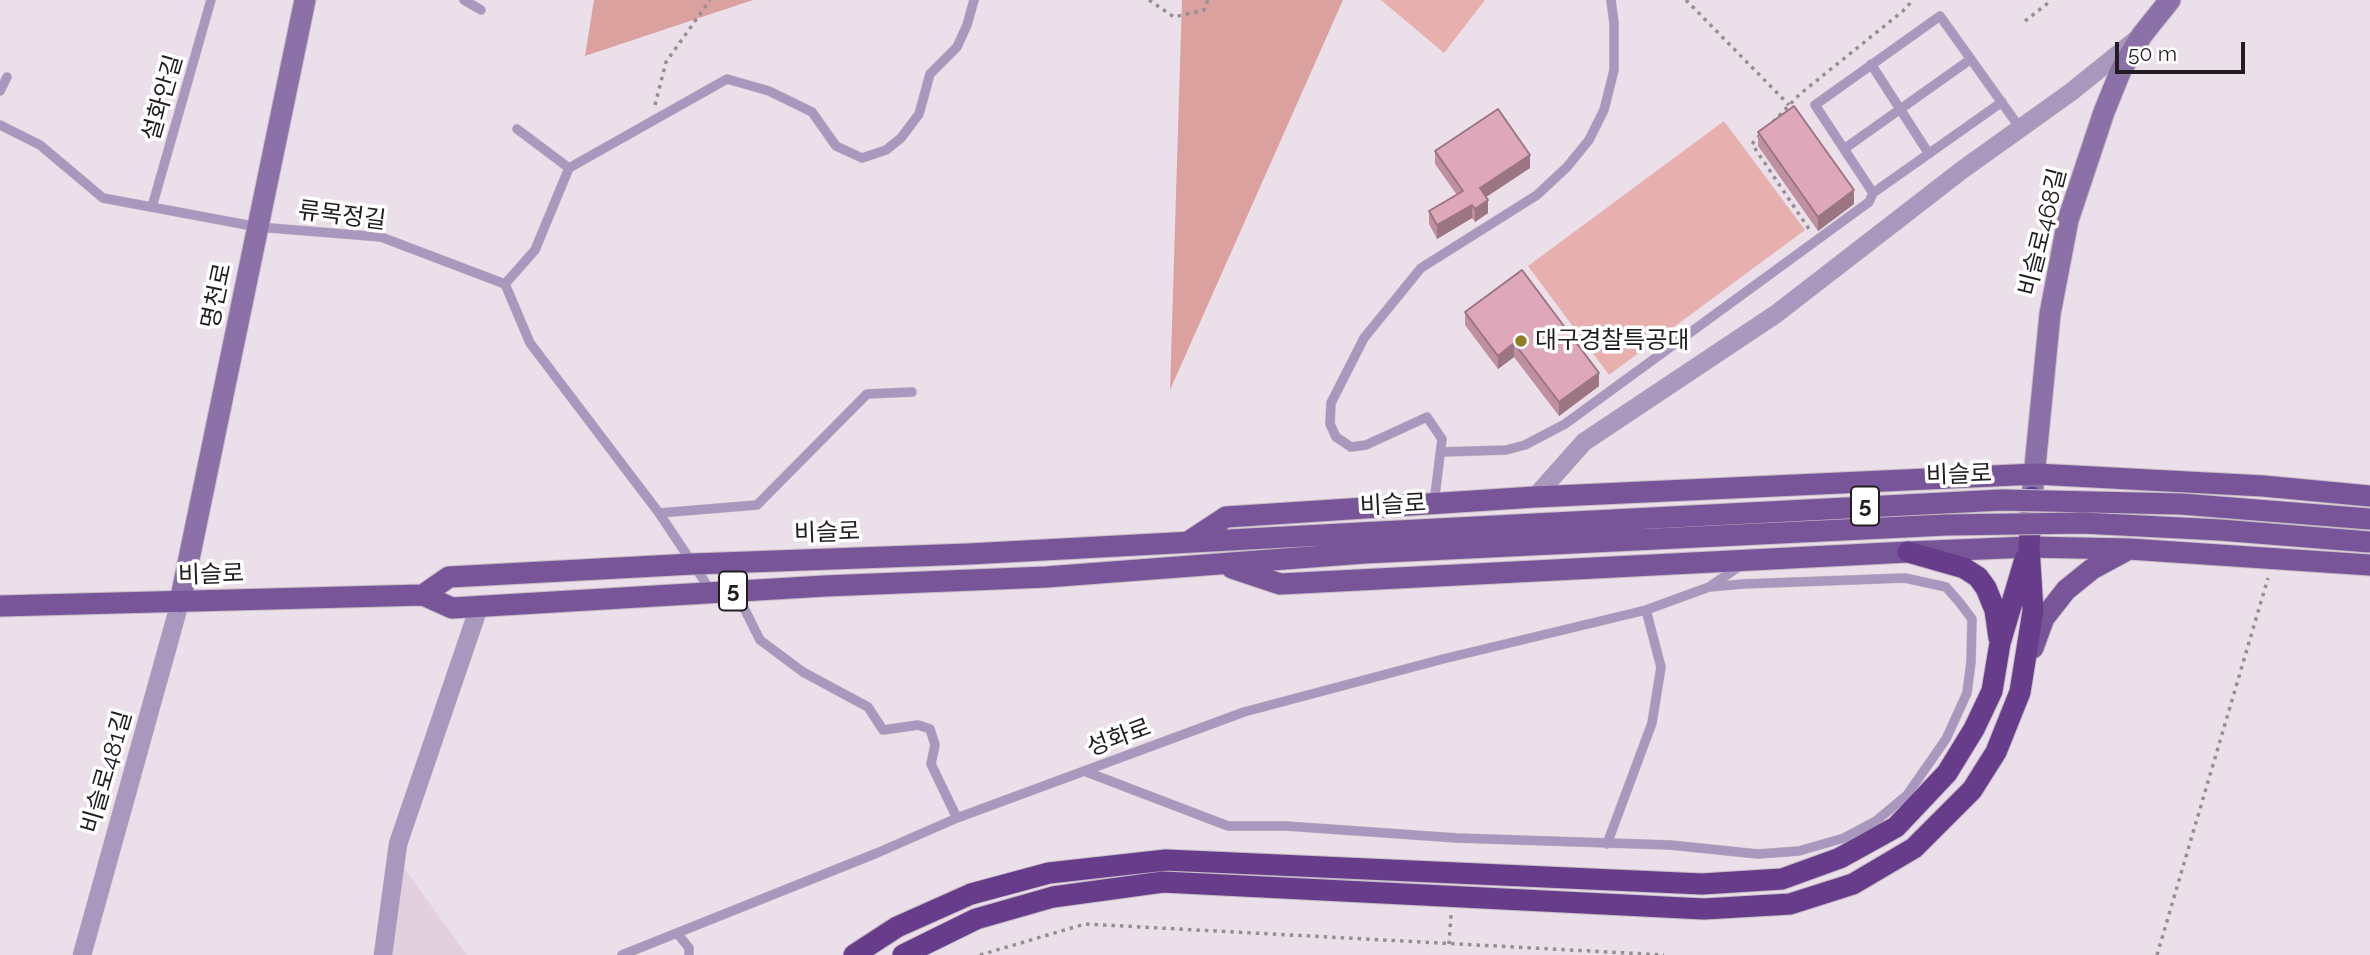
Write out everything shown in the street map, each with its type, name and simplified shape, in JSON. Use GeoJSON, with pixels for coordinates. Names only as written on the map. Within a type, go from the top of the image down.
{"type":"FeatureCollection","features":[{"type":"Feature","properties":{"kind":"highway"},"geometry":{"type":"LineString","coordinates":[[903,955],[976,919],[1053,897],[1163,882],[1704,909],[1790,904],[1853,884],[1914,848],[1972,790],[1996,752],[2020,692],[2033,611],[2029,547],[2032,497]]}},
{"type":"Feature","properties":{"kind":"highway"},"geometry":{"type":"LineString","coordinates":[[854,955],[897,927],[971,894],[1049,873],[1166,859],[1702,884],[1782,879],[1840,858],[1896,827],[1947,773],[1974,729],[1992,691],[2000,643],[2029,547]]}},
{"type":"Feature","properties":{"kind":"highway"},"geometry":{"type":"LineString","coordinates":[[1908,552],[1964,568],[1978,577],[1995,610],[2000,643]]}},
{"type":"Feature","properties":{"kind":"main road"},"geometry":{"type":"LineString","coordinates":[[1188,542],[1226,517],[1535,497],[2036,474],[2263,486],[2370,496]]}},
{"type":"Feature","properties":{"kind":"main road","name":"비슬로"},"geometry":{"type":"LineString","coordinates":[[0,606],[423,595],[452,608],[711,592],[1046,577],[1220,565],[1362,543],[2001,500],[2180,505],[2370,519]]}},
{"type":"Feature","properties":{"kind":"main road","name":"비슬로"},"geometry":{"type":"LineString","coordinates":[[423,595],[449,578],[692,564],[969,554],[1188,542],[1362,543],[2082,523],[2370,542]]}},
{"type":"Feature","properties":{"kind":"main road"},"geometry":{"type":"LineString","coordinates":[[1220,565],[1280,584],[2029,547],[2129,549],[2370,565]]}},
{"type":"Feature","properties":{"kind":"main road"},"geometry":{"type":"LineString","coordinates":[[2021,680],[2043,618],[2066,590],[2092,569],[2129,549]]}},
{"type":"Feature","properties":{"kind":"street","name":"명천로"},"geometry":{"type":"LineString","coordinates":[[180,602],[305,0]]}},
{"type":"Feature","properties":{"kind":"street","name":"비슬로468길"},"geometry":{"type":"LineString","coordinates":[[2032,497],[2050,314],[2068,220],[2121,70],[2142,35],[2170,0]]}},
{"type":"Feature","properties":{"kind":"street"},"geometry":{"type":"LineString","coordinates":[[1535,497],[1584,442],[1776,314],[1962,170],[2071,92],[2142,35]]}},
{"type":"Feature","properties":{"kind":"street","name":"비슬로481길"},"geometry":{"type":"LineString","coordinates":[[82,955],[180,602]]}},
{"type":"Feature","properties":{"kind":"street"},"geometry":{"type":"LineString","coordinates":[[383,955],[398,845],[478,607]]}},
{"type":"Feature","properties":{"kind":"lane","name":"설화안길"},"geometry":{"type":"LineString","coordinates":[[152,207],[211,0]]}},
{"type":"Feature","properties":{"kind":"lane"},"geometry":{"type":"LineString","coordinates":[[464,0],[481,10]]}},
{"type":"Feature","properties":{"kind":"lane"},"geometry":{"type":"LineString","coordinates":[[957,818],[930,764],[935,745],[930,729],[918,725],[883,730],[868,707],[803,673],[760,640],[744,608],[711,592],[659,513],[530,343],[505,284],[535,250],[569,168],[727,79],[769,91],[811,112],[836,146],[862,158],[886,150],[901,138],[919,114],[930,74],[957,47],[974,0]]}},
{"type":"Feature","properties":{"kind":"lane"},"geometry":{"type":"LineString","coordinates":[[1434,504],[1442,439],[1427,417],[1366,445],[1351,447],[1336,437],[1330,424],[1331,403],[1364,338],[1421,268],[1537,195],[1567,167],[1590,140],[1604,110],[1614,70],[1611,0]]}},
{"type":"Feature","properties":{"kind":"lane"},"geometry":{"type":"LineString","coordinates":[[1873,193],[1815,105],[1940,16],[2020,128]]}},
{"type":"Feature","properties":{"kind":"lane"},"geometry":{"type":"LineString","coordinates":[[1844,149],[1971,59]]}},
{"type":"Feature","properties":{"kind":"lane"},"geometry":{"type":"LineString","coordinates":[[1871,64],[1929,153]]}},
{"type":"Feature","properties":{"kind":"lane"},"geometry":{"type":"LineString","coordinates":[[0,91],[8,77]]}},
{"type":"Feature","properties":{"kind":"lane"},"geometry":{"type":"LineString","coordinates":[[1441,452],[1506,450],[1525,445],[1565,424],[1869,202],[1873,193],[2002,102]]}},
{"type":"Feature","properties":{"kind":"lane","name":"류목정길"},"geometry":{"type":"LineString","coordinates":[[0,125],[40,145],[103,198],[258,227],[381,237],[505,284]]}},
{"type":"Feature","properties":{"kind":"lane"},"geometry":{"type":"LineString","coordinates":[[517,129],[569,168]]}},
{"type":"Feature","properties":{"kind":"lane"},"geometry":{"type":"LineString","coordinates":[[659,513],[757,505],[867,394],[912,392]]}},
{"type":"Feature","properties":{"kind":"lane"},"geometry":{"type":"LineString","coordinates":[[1709,587],[1750,559]]}},
{"type":"Feature","properties":{"kind":"lane"},"geometry":{"type":"LineString","coordinates":[[1084,771],[1228,826],[1286,826],[1457,838],[1670,845],[1758,854],[1799,851],[1844,838],[1876,821],[1907,795],[1946,739],[1967,693],[1972,620],[1946,587],[1905,578],[1743,583],[1709,587]]}},
{"type":"Feature","properties":{"kind":"lane","name":"성화로"},"geometry":{"type":"LineString","coordinates":[[622,955],[877,853],[957,818],[1244,712],[1443,659],[1646,610],[1709,587]]}},
{"type":"Feature","properties":{"kind":"lane"},"geometry":{"type":"LineString","coordinates":[[1607,844],[1652,723],[1661,667],[1646,610]]}},
{"type":"Feature","properties":{"kind":"lane"},"geometry":{"type":"LineString","coordinates":[[677,933],[689,948],[689,955]]}},
{"type":"Feature","properties":{"kind":"path"},"geometry":{"type":"LineString","coordinates":[[650,122],[666,62],[710,0]]}},
{"type":"Feature","properties":{"kind":"path"},"geometry":{"type":"LineString","coordinates":[[1149,0],[1174,18],[1204,10],[1208,0]]}},
{"type":"Feature","properties":{"kind":"path"},"geometry":{"type":"LineString","coordinates":[[1686,0],[1789,106]]}},
{"type":"Feature","properties":{"kind":"path"},"geometry":{"type":"LineString","coordinates":[[2025,21],[2048,4],[2047,0]]}},
{"type":"Feature","properties":{"kind":"path"},"geometry":{"type":"LineString","coordinates":[[2157,955],[2274,558]]}},
{"type":"Feature","properties":{"kind":"path"},"geometry":{"type":"LineString","coordinates":[[1449,944],[1451,915]]}},
{"type":"Feature","properties":{"kind":"path"},"geometry":{"type":"LineString","coordinates":[[980,955],[1085,924],[1576,953],[1664,955]]}},
{"type":"Feature","properties":{"kind":"shaded area"},"geometry":{"type":"Polygon","coordinates":[[[594,0],[753,0],[585,56],[594,0]]]}},
{"type":"Feature","properties":{"kind":"shaded area"},"geometry":{"type":"Polygon","coordinates":[[[1182,0],[1343,0],[1170,390],[1182,0]]]}},
{"type":"Feature","properties":{"kind":"shaded area"},"geometry":{"type":"Polygon","coordinates":[[[1381,0],[1485,0],[1444,53],[1381,0]]]}},
{"type":"Feature","properties":{"kind":"shaded area"},"geometry":{"type":"Polygon","coordinates":[[[1724,121],[1805,230],[1609,375],[1528,266],[1724,121]]]}},
{"type":"Feature","properties":{"kind":"shaded area"},"geometry":{"type":"Polygon","coordinates":[[[396,857],[467,955],[385,955],[396,857]]]}},
{"type":"Feature","properties":{"kind":"building"},"geometry":{"type":"Polygon","coordinates":[[[1794,106],[1854,190],[1818,217],[1758,132],[1794,106]]]}},
{"type":"Feature","properties":{"kind":"building"},"geometry":{"type":"Polygon","coordinates":[[[1498,109],[1530,155],[1480,188],[1488,200],[1475,209],[1472,205],[1437,225],[1429,211],[1463,191],[1435,151],[1498,109]]]}},
{"type":"Feature","properties":{"kind":"building","name":"대구경찰특공대"},"geometry":{"type":"Polygon","coordinates":[[[1522,270],[1599,373],[1559,402],[1514,343],[1498,356],[1465,312],[1522,270]]]}},
{"type":"Feature","properties":{"kind":"place","name":"대구경찰특공대"},"geometry":{"type":"Point","coordinates":[1521,341]}}]}
